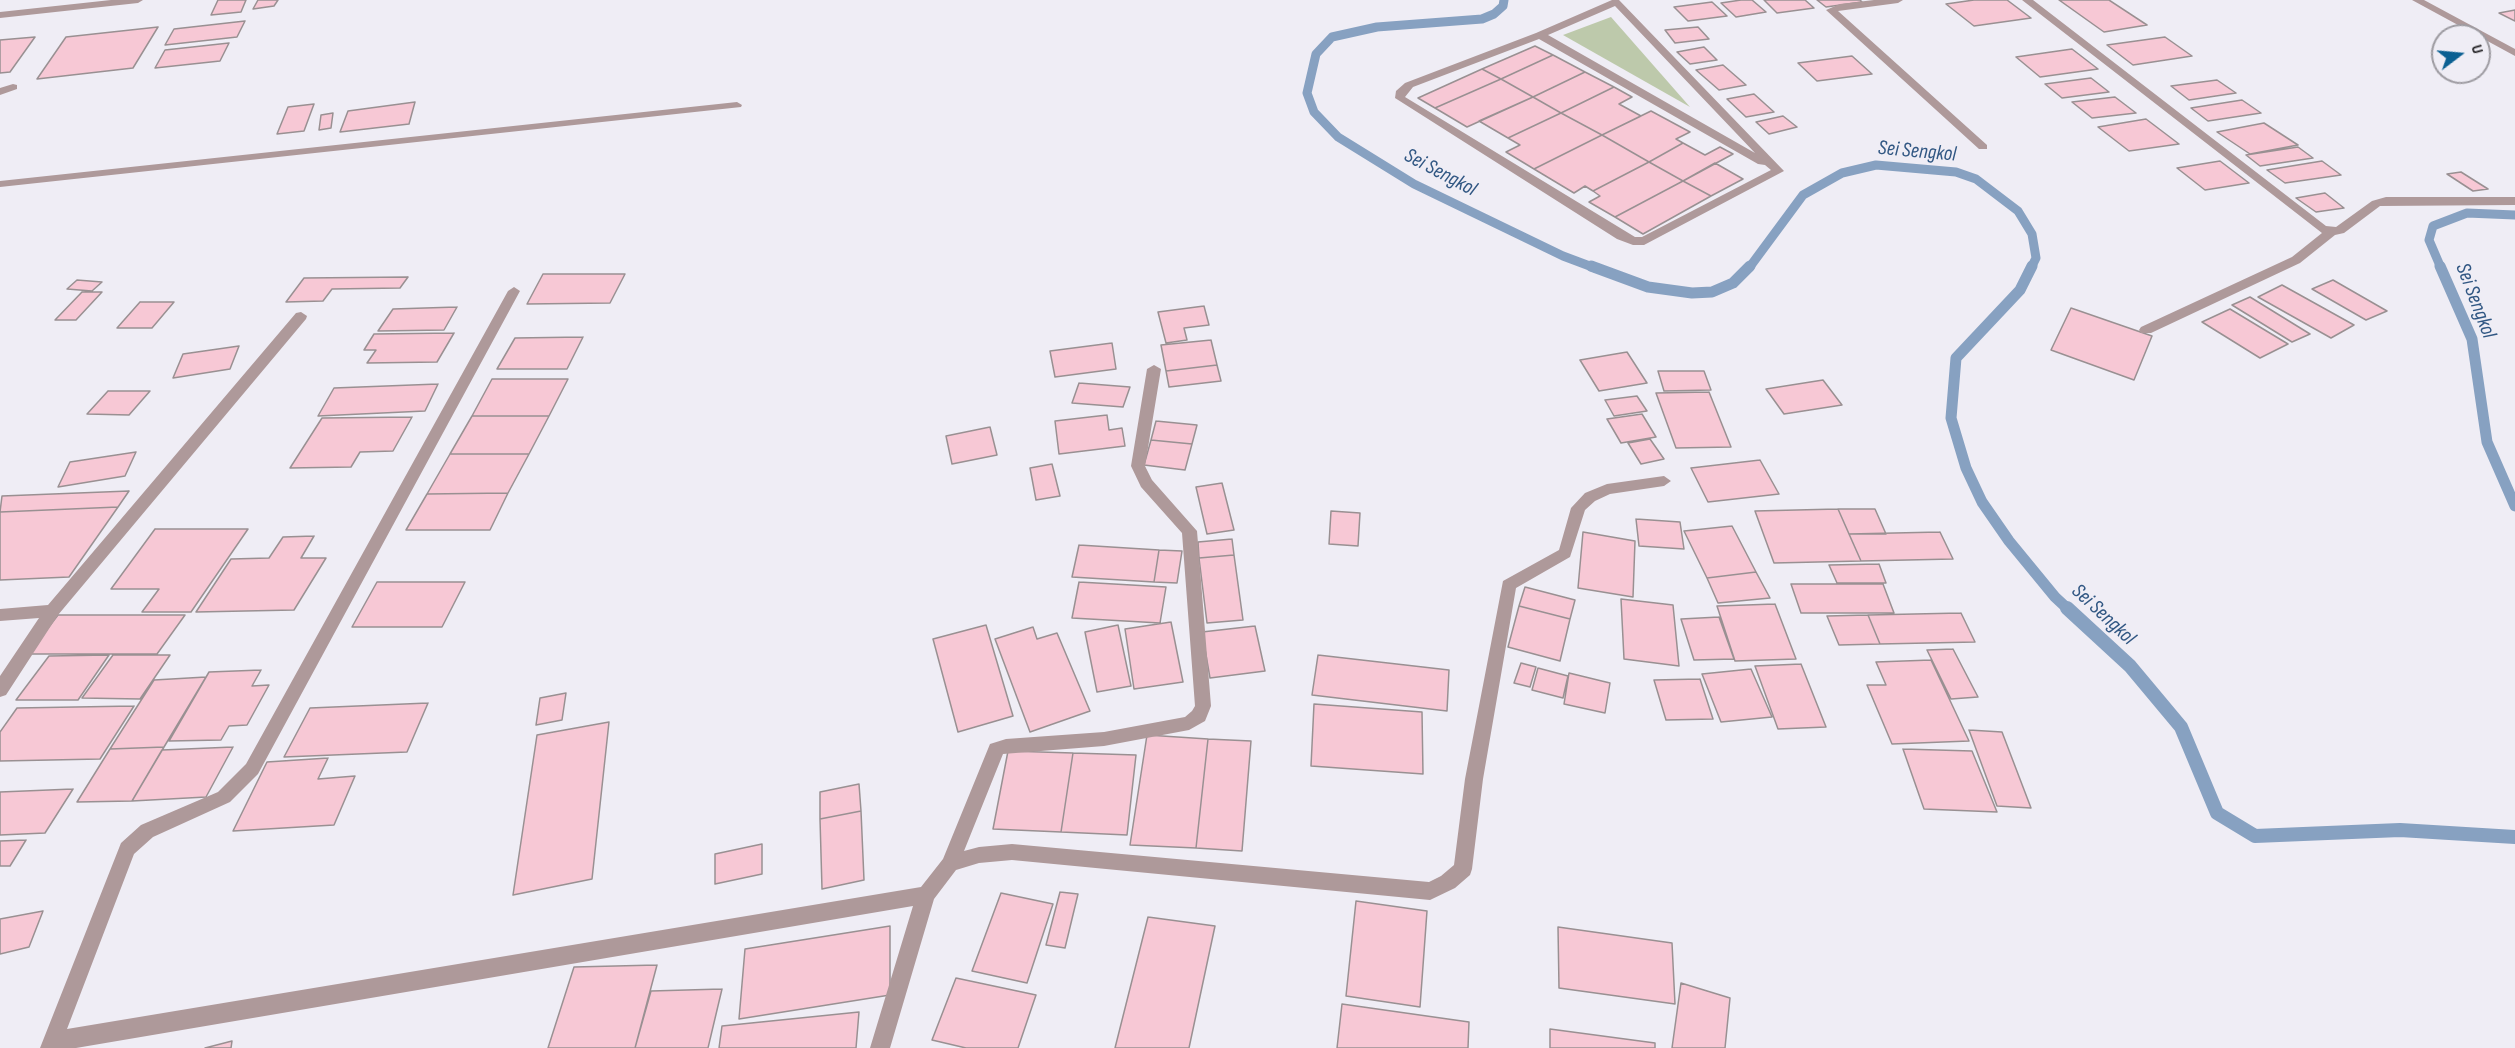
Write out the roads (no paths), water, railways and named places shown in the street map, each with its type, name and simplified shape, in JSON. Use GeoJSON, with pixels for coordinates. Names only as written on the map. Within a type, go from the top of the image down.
{"type":"FeatureCollection","features":[{"type":"Feature","properties":{"kind":"street"},"geometry":{"type":"LineString","coordinates":[[0,15],[138,0]]}},
{"type":"Feature","properties":{"kind":"street"},"geometry":{"type":"LineString","coordinates":[[1898,0],[1831,10],[1983,147]]}},
{"type":"Feature","properties":{"kind":"street"},"geometry":{"type":"LineString","coordinates":[[2027,0],[2310,221],[2331,232]]}},
{"type":"Feature","properties":{"kind":"street"},"geometry":{"type":"LineString","coordinates":[[2417,0],[2515,53]]}},
{"type":"Feature","properties":{"kind":"street"},"geometry":{"type":"LineString","coordinates":[[1615,1],[1778,171],[1653,238],[1633,241],[1621,236],[1400,98],[1400,93],[1409,85],[1540,35],[1615,1]]}},
{"type":"Feature","properties":{"kind":"street"},"geometry":{"type":"LineString","coordinates":[[1540,35],[1778,171]]}},
{"type":"Feature","properties":{"kind":"street"},"geometry":{"type":"LineString","coordinates":[[0,92],[13,87]]}},
{"type":"Feature","properties":{"kind":"street"},"geometry":{"type":"LineString","coordinates":[[0,184],[737,105]]}},
{"type":"Feature","properties":{"kind":"street"},"geometry":{"type":"LineString","coordinates":[[2146,330],[2296,260],[2331,232],[2340,230],[2376,203],[2386,201],[2515,201]]}},
{"type":"Feature","properties":{"kind":"street"},"geometry":{"type":"LineString","coordinates":[[51,1045],[127,849],[147,831],[224,797],[252,769],[514,291]]}},
{"type":"Feature","properties":{"kind":"street"},"geometry":{"type":"LineString","coordinates":[[0,690],[52,611],[301,316]]}},
{"type":"Feature","properties":{"kind":"street"},"geometry":{"type":"LineString","coordinates":[[882,1048],[926,895],[950,864],[996,749],[1006,746],[1104,740],[1189,723],[1199,716],[1203,706],[1190,531],[1146,483],[1138,466],[1154,369]]}},
{"type":"Feature","properties":{"kind":"street"},"geometry":{"type":"LineString","coordinates":[[950,864],[979,855],[1012,852],[1430,891],[1448,882],[1463,869],[1474,779],[1509,585],[1565,553],[1574,530],[1578,508],[1590,497],[1607,489],[1664,481]]}},
{"type":"Feature","properties":{"kind":"street"},"geometry":{"type":"LineString","coordinates":[[0,615],[52,611]]}},
{"type":"Feature","properties":{"kind":"street"},"geometry":{"type":"LineString","coordinates":[[51,1045],[926,895]]}},
{"type":"Feature","properties":{"kind":"waterway","name":"Sei Sengkol"},"geometry":{"type":"LineString","coordinates":[[1504,0],[1503,6],[1494,14],[1482,19],[1377,27],[1332,37],[1316,54],[1307,93],[1314,112],[1338,137],[1414,184],[1563,256],[1595,268]]}},
{"type":"Feature","properties":{"kind":"waterway","name":"Sei Sengkol"},"geometry":{"type":"LineString","coordinates":[[1749,268],[1803,195],[1842,173],[1876,165],[1956,172],[1976,179],[2018,211],[2032,234],[2036,258],[2020,290],[1956,358],[1951,418],[1966,468],[1982,502],[2009,541],[2055,597],[2069,610]]}},
{"type":"Feature","properties":{"kind":"waterway","name":"Sei Sengkol"},"geometry":{"type":"LineString","coordinates":[[2441,268],[2429,240],[2433,226],[2467,213],[2515,215]]}},
{"type":"Feature","properties":{"kind":"waterway","name":"Sei Sengkol"},"geometry":{"type":"LineString","coordinates":[[1591,266],[1648,287],[1692,293],[1712,292],[1733,283],[1750,266]]}},
{"type":"Feature","properties":{"kind":"waterway","name":"Sei Sengkol"},"geometry":{"type":"LineString","coordinates":[[2440,266],[2472,339],[2487,442],[2515,506]]}},
{"type":"Feature","properties":{"kind":"waterway","name":"Sei Sengkol"},"geometry":{"type":"LineString","coordinates":[[2067,608],[2130,666],[2181,727],[2217,813],[2255,836],[2400,830],[2515,837]]}}]}
